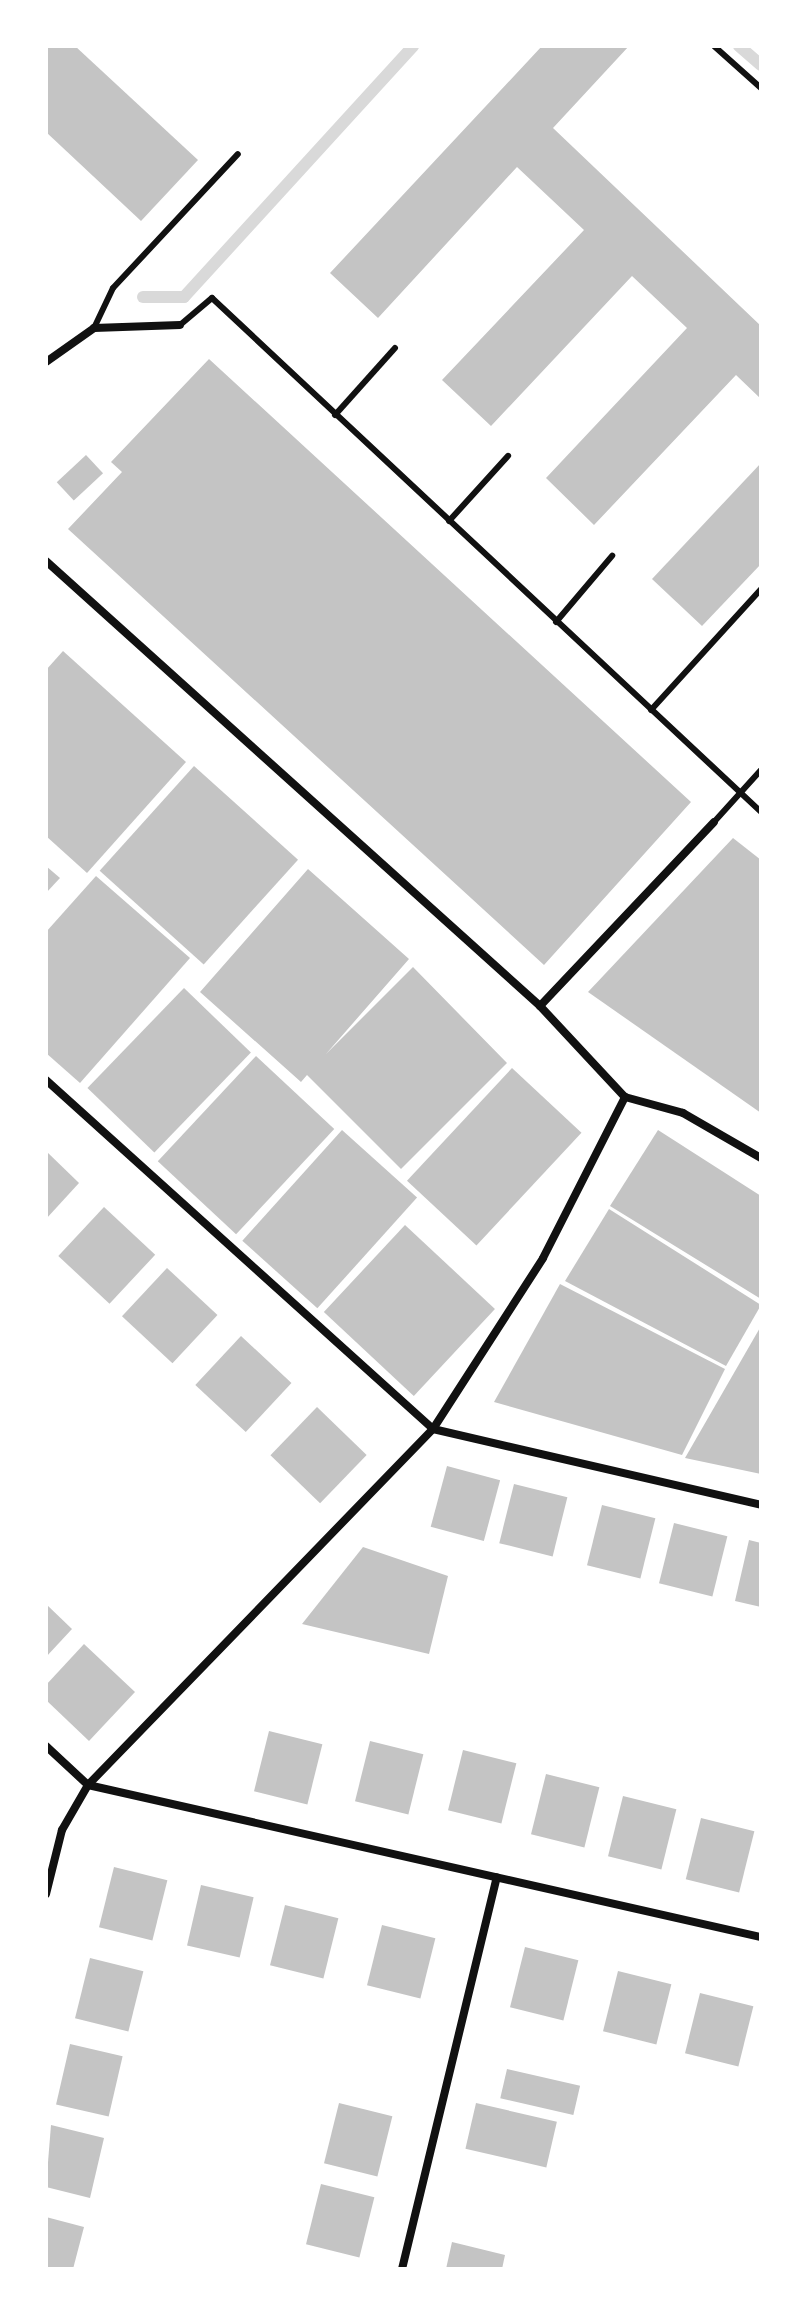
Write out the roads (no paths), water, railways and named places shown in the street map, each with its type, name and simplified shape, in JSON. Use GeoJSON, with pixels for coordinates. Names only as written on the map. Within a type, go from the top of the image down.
{"type":"FeatureCollection","features":[{"type":"Feature","properties":{"kind":"street"},"geometry":{"type":"LineString","coordinates":[[46,362],[94,328],[180,325]]}},
{"type":"Feature","properties":{"kind":"street"},"geometry":{"type":"LineString","coordinates":[[46,561],[540,1006],[625,1097],[683,1113],[761,1158]]}},
{"type":"Feature","properties":{"kind":"street"},"geometry":{"type":"LineString","coordinates":[[540,1006],[714,822]]}},
{"type":"Feature","properties":{"kind":"street"},"geometry":{"type":"LineString","coordinates":[[46,1080],[433,1429],[761,1505]]}},
{"type":"Feature","properties":{"kind":"street"},"geometry":{"type":"LineString","coordinates":[[46,1894],[62,1830],[88,1785],[433,1429],[543,1258],[625,1097]]}},
{"type":"Feature","properties":{"kind":"street"},"geometry":{"type":"LineString","coordinates":[[46,1746],[88,1785],[761,1937]]}},
{"type":"Feature","properties":{"kind":"street"},"geometry":{"type":"LineString","coordinates":[[402,2269],[497,1877]]}},
{"type":"Feature","properties":{"kind":"lane"},"geometry":{"type":"LineString","coordinates":[[714,46],[761,88]]}},
{"type":"Feature","properties":{"kind":"lane"},"geometry":{"type":"LineString","coordinates":[[94,328],[113,288],[238,154]]}},
{"type":"Feature","properties":{"kind":"lane"},"geometry":{"type":"LineString","coordinates":[[180,325],[212,298],[761,812]]}},
{"type":"Feature","properties":{"kind":"lane"},"geometry":{"type":"LineString","coordinates":[[335,415],[395,348]]}},
{"type":"Feature","properties":{"kind":"lane"},"geometry":{"type":"LineString","coordinates":[[449,521],[508,456]]}},
{"type":"Feature","properties":{"kind":"lane"},"geometry":{"type":"LineString","coordinates":[[556,622],[612,556]]}},
{"type":"Feature","properties":{"kind":"lane"},"geometry":{"type":"LineString","coordinates":[[651,710],[761,589]]}},
{"type":"Feature","properties":{"kind":"lane"},"geometry":{"type":"LineString","coordinates":[[714,822],[761,770]]}},
{"type":"Feature","properties":{"kind":"waterway"},"geometry":{"type":"LineString","coordinates":[[143,297],[184,297],[413,46]]}},
{"type":"Feature","properties":{"kind":"waterway"},"geometry":{"type":"LineString","coordinates":[[739,46],[761,65]]}}]}
